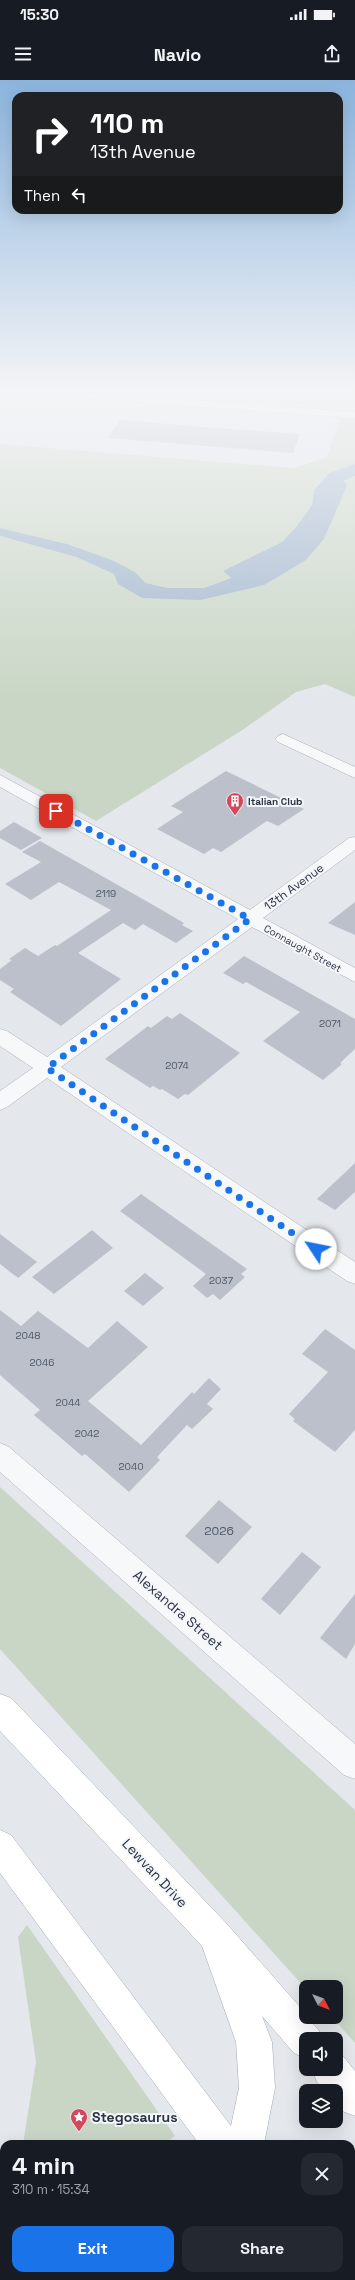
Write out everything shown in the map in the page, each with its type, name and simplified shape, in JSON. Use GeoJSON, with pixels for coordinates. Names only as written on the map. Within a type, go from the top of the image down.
{"type":"FeatureCollection","features":[{"type":"Feature","properties":{"kind":"main road","name":"Lewvan Drive"},"geometry":{"type":"LineString","coordinates":[[0,1709],[214,1935],[299,2033]]}},
{"type":"Feature","properties":{"kind":"main road"},"geometry":{"type":"LineString","coordinates":[[0,1846],[219,2140]]}},
{"type":"Feature","properties":{"kind":"main road"},"geometry":{"type":"LineString","coordinates":[[214,1935],[254,2042],[257,2088],[247,2140]]}},
{"type":"Feature","properties":{"kind":"main road"},"geometry":{"type":"LineString","coordinates":[[336,2076],[355,2098]]}},
{"type":"Feature","properties":{"kind":"street"},"geometry":{"type":"LineString","coordinates":[[283,739],[355,773]]}},
{"type":"Feature","properties":{"kind":"street","name":"Connaught Street"},"geometry":{"type":"LineString","coordinates":[[0,780],[355,976]]}},
{"type":"Feature","properties":{"kind":"street","name":"13th Avenue"},"geometry":{"type":"LineString","coordinates":[[0,1102],[355,842]]}},
{"type":"Feature","properties":{"kind":"street"},"geometry":{"type":"LineString","coordinates":[[0,1036],[355,1274]]}},
{"type":"Feature","properties":{"kind":"street","name":"Alexandra Street"},"geometry":{"type":"LineString","coordinates":[[0,1455],[355,1764]]}},
{"type":"Feature","properties":{"kind":"green space"},"geometry":{"type":"Polygon","coordinates":[[[0,493],[314,493],[312,505],[296,527],[282,542],[223,571],[231,578],[204,588],[168,588],[146,583],[135,572],[112,560],[67,544],[0,528],[0,493]]]}},
{"type":"Feature","properties":{"kind":"green space"},"geometry":{"type":"Polygon","coordinates":[[[335,493],[355,493],[355,697],[325,684],[296,692],[244,729],[96,821],[0,768],[0,536],[76,557],[114,574],[142,598],[264,585],[335,493]]]}},
{"type":"Feature","properties":{"kind":"green space"},"geometry":{"type":"Polygon","coordinates":[[[0,1487],[355,1810],[355,2043],[338,2024],[343,2024],[343,1980],[299,1980],[299,1981],[0,1649],[0,1487]]]}},
{"type":"Feature","properties":{"kind":"green space"},"geometry":{"type":"Polygon","coordinates":[[[27,1925],[175,2136],[170,2140],[24,2140],[36,2062],[18,1937],[27,1925]]]}},
{"type":"Feature","properties":{"kind":"water"},"geometry":{"type":"Polygon","coordinates":[[[314,493],[344,493],[324,539],[306,560],[264,585],[200,600],[142,598],[118,584],[114,574],[76,557],[0,536],[0,528],[67,544],[112,560],[135,572],[146,583],[168,588],[204,588],[231,578],[223,571],[282,542],[296,527],[312,505],[314,493]]]}},
{"type":"Feature","properties":{"kind":"building","name":"Italian Club"},"geometry":{"type":"Polygon","coordinates":[[[226,771],[304,809],[278,826],[267,821],[221,852],[213,848],[204,854],[157,829],[183,812],[171,806],[226,771]]]}},
{"type":"Feature","properties":{"kind":"building"},"geometry":{"type":"Polygon","coordinates":[[[14,822],[42,838],[21,850],[0,838],[0,831],[14,822]]]}},
{"type":"Feature","properties":{"kind":"building"},"geometry":{"type":"Polygon","coordinates":[[[40,841],[184,923],[182,925],[193,931],[176,943],[143,924],[135,930],[123,923],[78,953],[121,979],[61,1026],[10,992],[14,989],[0,980],[0,969],[12,960],[9,959],[25,948],[38,956],[55,945],[57,946],[111,910],[59,882],[31,900],[5,884],[41,862],[22,852],[40,841]]]}},
{"type":"Feature","properties":{"kind":"building"},"geometry":{"type":"Polygon","coordinates":[[[355,902],[355,935],[328,923],[355,902]]]}},
{"type":"Feature","properties":{"kind":"building"},"geometry":{"type":"Polygon","coordinates":[[[244,956],[355,1019],[355,1049],[340,1063],[342,1064],[323,1080],[263,1041],[300,1012],[246,982],[243,984],[223,973],[244,956]]]}},
{"type":"Feature","properties":{"kind":"building"},"geometry":{"type":"Polygon","coordinates":[[[180,1013],[240,1053],[188,1095],[185,1094],[178,1099],[162,1089],[160,1090],[153,1086],[150,1088],[105,1059],[148,1026],[151,1028],[167,1016],[172,1019],[180,1013]]]}},
{"type":"Feature","properties":{"kind":"building"},"geometry":{"type":"Polygon","coordinates":[[[355,1163],[355,1192],[335,1210],[317,1199],[355,1163]]]}},
{"type":"Feature","properties":{"kind":"building"},"geometry":{"type":"Polygon","coordinates":[[[141,1194],[247,1269],[241,1274],[245,1277],[220,1300],[213,1294],[207,1298],[193,1286],[206,1274],[120,1211],[141,1194]]]}},
{"type":"Feature","properties":{"kind":"building"},"geometry":{"type":"Polygon","coordinates":[[[92,1230],[113,1248],[54,1294],[32,1277],[92,1230]]]}},
{"type":"Feature","properties":{"kind":"building"},"geometry":{"type":"Polygon","coordinates":[[[0,1234],[37,1262],[18,1278],[0,1264],[0,1234]]]}},
{"type":"Feature","properties":{"kind":"building"},"geometry":{"type":"Polygon","coordinates":[[[145,1273],[164,1288],[143,1306],[124,1291],[145,1273]]]}},
{"type":"Feature","properties":{"kind":"building"},"geometry":{"type":"Polygon","coordinates":[[[0,1310],[21,1326],[38,1311],[88,1348],[117,1321],[148,1347],[88,1401],[141,1445],[192,1392],[194,1394],[209,1378],[221,1389],[207,1404],[213,1409],[192,1429],[187,1425],[157,1457],[160,1460],[129,1492],[85,1454],[82,1456],[34,1415],[40,1410],[0,1375],[0,1310]]]}},
{"type":"Feature","properties":{"kind":"building"},"geometry":{"type":"Polygon","coordinates":[[[325,1329],[355,1350],[355,1430],[335,1452],[293,1421],[295,1419],[289,1414],[328,1372],[302,1354],[325,1329]]]}},
{"type":"Feature","properties":{"kind":"building"},"geometry":{"type":"Polygon","coordinates":[[[219,1500],[252,1527],[218,1564],[185,1536],[219,1500]]]}},
{"type":"Feature","properties":{"kind":"building"},"geometry":{"type":"Polygon","coordinates":[[[302,1552],[321,1567],[280,1615],[261,1599],[302,1552]]]}},
{"type":"Feature","properties":{"kind":"building"},"geometry":{"type":"Polygon","coordinates":[[[355,1594],[355,1644],[346,1659],[320,1638],[355,1594]]]}},
{"type":"Feature","properties":{"kind":"place","name":"Italian Club"},"geometry":{"type":"Point","coordinates":[235,816]}},
{"type":"Feature","properties":{"kind":"place","name":"Stegosaurus"},"geometry":{"type":"Point","coordinates":[79,2132]}},
{"type":"Feature","properties":{"kind":"route"},"geometry":{"type":"LineString","coordinates":[[56,811],[250,919],[47,1068],[316,1249]]}}]}
